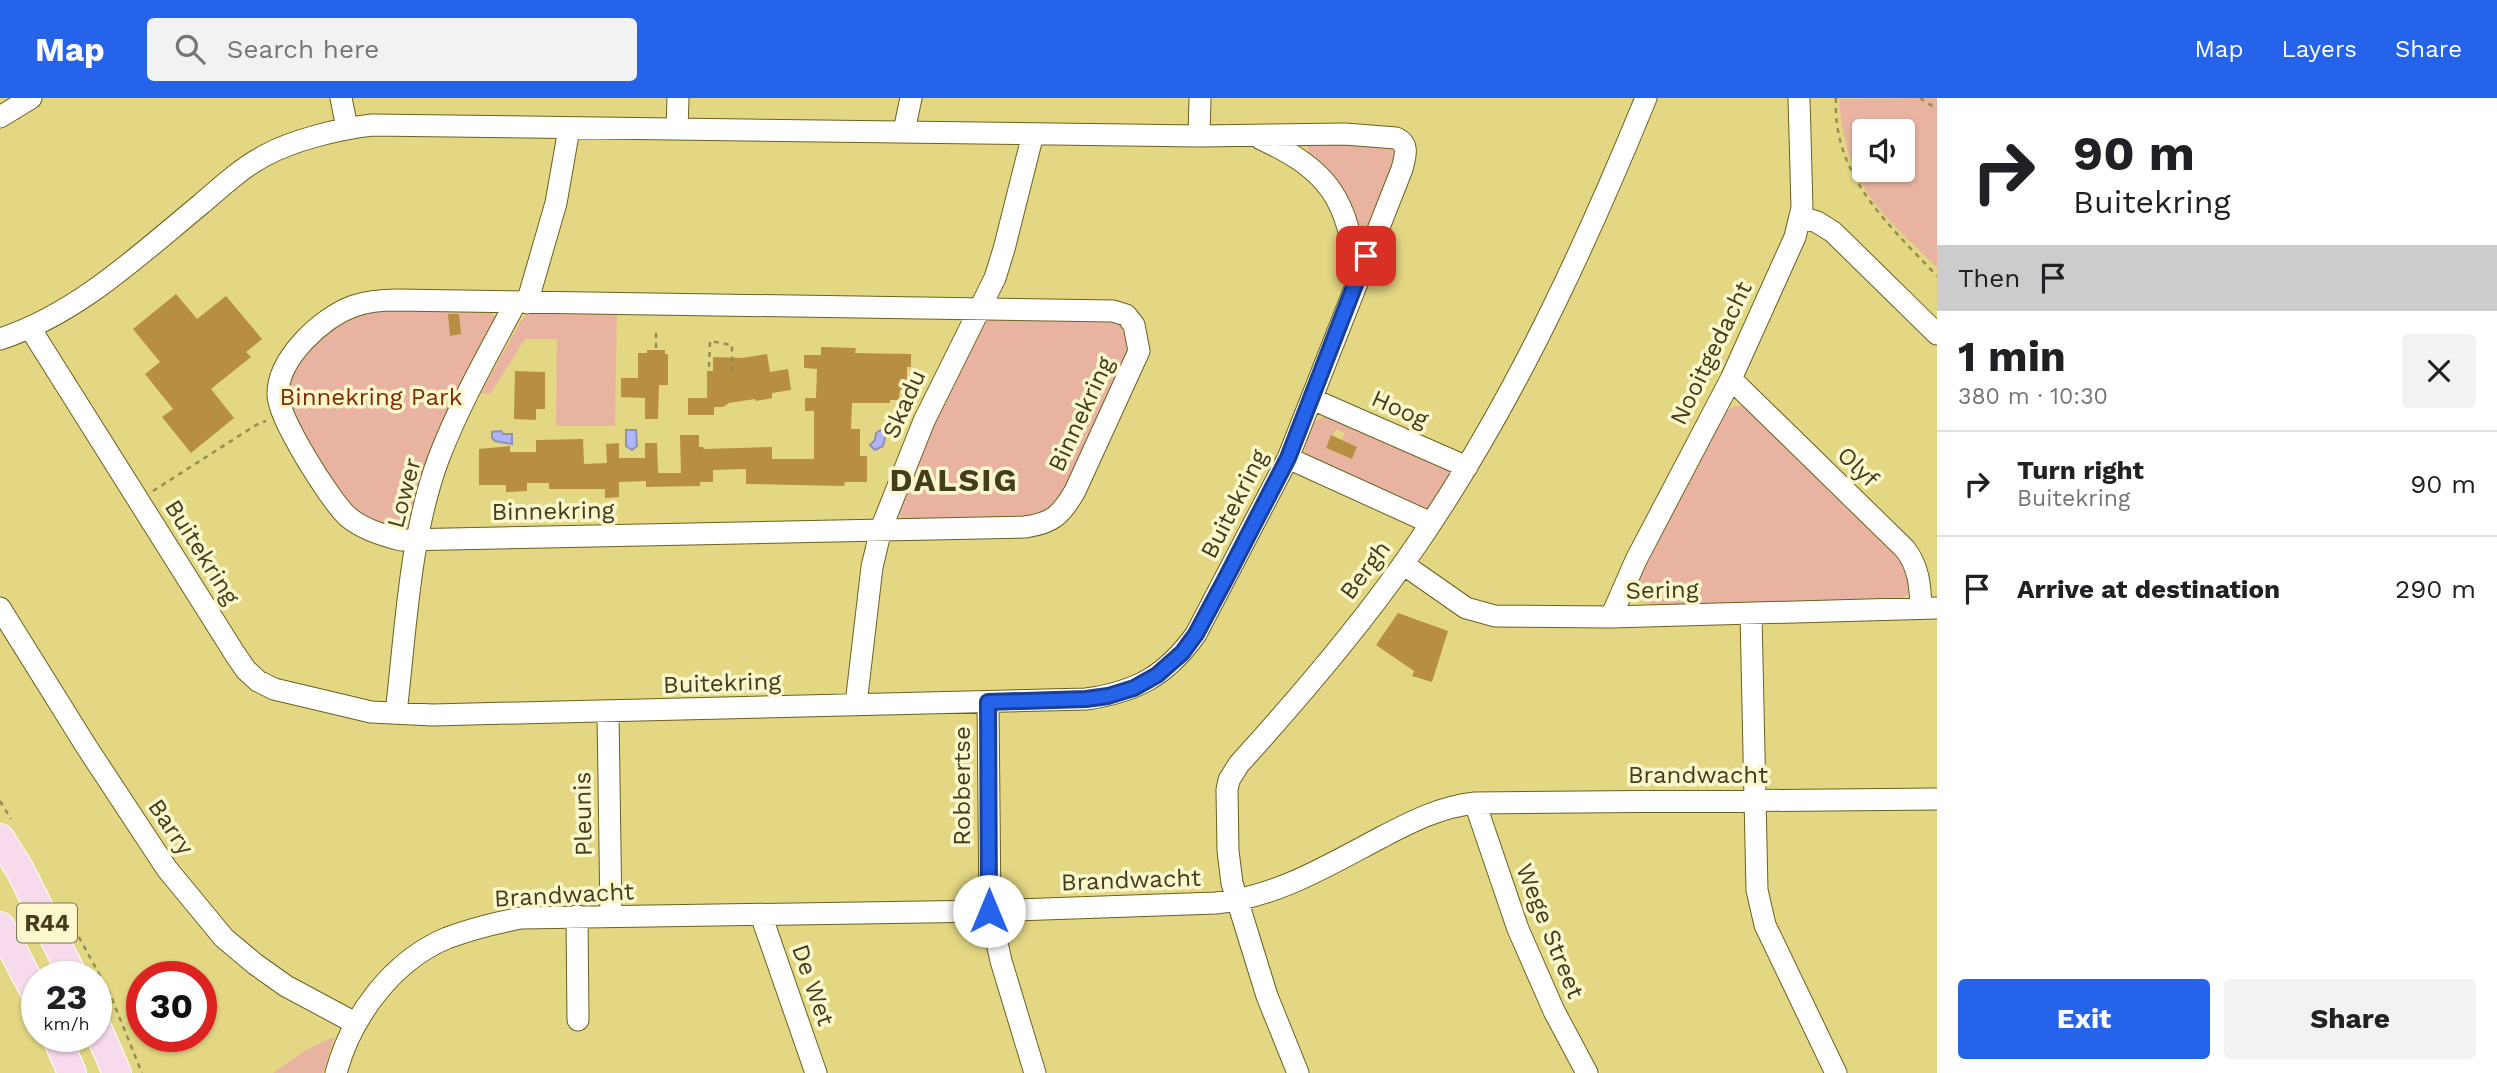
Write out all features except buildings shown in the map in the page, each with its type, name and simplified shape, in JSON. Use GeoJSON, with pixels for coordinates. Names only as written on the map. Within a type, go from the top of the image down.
{"type":"FeatureCollection","features":[{"type":"Feature","properties":{"kind":"main road","name":"R44"},"geometry":{"type":"LineString","coordinates":[[0,838],[20,870],[66,961]]}},
{"type":"Feature","properties":{"kind":"main road","name":"R44"},"geometry":{"type":"LineString","coordinates":[[0,926],[21,966]]}},
{"type":"Feature","properties":{"kind":"main road"},"geometry":{"type":"LineString","coordinates":[[63,1052],[72,1073]]}},
{"type":"Feature","properties":{"kind":"main road"},"geometry":{"type":"LineString","coordinates":[[108,1052],[117,1073]]}},
{"type":"Feature","properties":{"kind":"street"},"geometry":{"type":"LineString","coordinates":[[0,117],[31,98]]}},
{"type":"Feature","properties":{"kind":"street"},"geometry":{"type":"LineString","coordinates":[[341,98],[347,128]]}},
{"type":"Feature","properties":{"kind":"street"},"geometry":{"type":"LineString","coordinates":[[677,129],[678,98]]}},
{"type":"Feature","properties":{"kind":"street"},"geometry":{"type":"LineString","coordinates":[[904,131],[911,98]]}},
{"type":"Feature","properties":{"kind":"street"},"geometry":{"type":"LineString","coordinates":[[1199,136],[1200,98]]}},
{"type":"Feature","properties":{"kind":"street","name":"Bergh"},"geometry":{"type":"LineString","coordinates":[[1298,1073],[1267,996],[1232,883],[1228,851],[1227,790],[1233,772],[1339,648],[1403,564],[1467,467],[1513,386],[1564,282],[1611,183],[1646,98]]}},
{"type":"Feature","properties":{"kind":"street","name":"Nooitgedacht"},"geometry":{"type":"LineString","coordinates":[[1611,617],[1636,560],[1731,379],[1795,237],[1801,217],[1799,98]]}},
{"type":"Feature","properties":{"kind":"street","name":"Buitekring"},"geometry":{"type":"LineString","coordinates":[[0,340],[30,328],[92,291],[263,156],[347,128],[372,125],[1199,136],[1345,134],[1387,136],[1401,140],[1405,149],[1402,169],[1357,277],[1288,458],[1196,634],[1182,653],[1157,675],[1134,688],[1086,699],[433,715],[371,712],[274,689],[258,681],[234,654],[30,328]]}},
{"type":"Feature","properties":{"kind":"street","name":"Lower"},"geometry":{"type":"LineString","coordinates":[[396,713],[418,540],[437,463],[464,399],[522,302],[556,202],[569,129]]}},
{"type":"Feature","properties":{"kind":"street","name":"Skadu"},"geometry":{"type":"LineString","coordinates":[[856,704],[872,567],[881,529],[924,421],[995,278],[1032,134]]}},
{"type":"Feature","properties":{"kind":"street","name":"Buitekring"},"geometry":{"type":"LineString","coordinates":[[1256,136],[1309,165],[1327,184],[1344,212],[1353,242],[1357,277]]}},
{"type":"Feature","properties":{"kind":"street"},"geometry":{"type":"LineString","coordinates":[[1801,217],[1817,222],[1833,232],[1937,334]]}},
{"type":"Feature","properties":{"kind":"street","name":"Binnekring"},"geometry":{"type":"LineString","coordinates":[[380,300],[981,308],[1092,310],[1126,315],[1134,325],[1139,351],[1075,491],[1064,510],[1041,524],[1025,527],[401,540],[377,534],[348,516],[330,494],[282,415],[278,394],[283,368],[310,335],[352,306],[380,300]]}},
{"type":"Feature","properties":{"kind":"street","name":"Olyf"},"geometry":{"type":"LineString","coordinates":[[1731,379],[1905,549],[1912,559],[1929,608]]}},
{"type":"Feature","properties":{"kind":"street","name":"Hoog"},"geometry":{"type":"LineString","coordinates":[[1312,399],[1467,467]]}},
{"type":"Feature","properties":{"kind":"street"},"geometry":{"type":"LineString","coordinates":[[1288,458],[1431,523]]}},
{"type":"Feature","properties":{"kind":"street","name":"Sering"},"geometry":{"type":"LineString","coordinates":[[1403,564],[1466,608],[1519,617],[1929,608]]}},
{"type":"Feature","properties":{"kind":"street","name":"Barry"},"geometry":{"type":"LineString","coordinates":[[0,608],[167,869],[224,937],[286,986],[355,1023]]}},
{"type":"Feature","properties":{"kind":"street"},"geometry":{"type":"LineString","coordinates":[[1751,614],[1757,890],[1760,909],[1777,953],[1836,1073]]}},
{"type":"Feature","properties":{"kind":"street","name":"Robbertse"},"geometry":{"type":"LineString","coordinates":[[988,702],[989,911],[1035,1073]]}},
{"type":"Feature","properties":{"kind":"street","name":"Pleunis"},"geometry":{"type":"LineString","coordinates":[[608,712],[611,916]]}},
{"type":"Feature","properties":{"kind":"street","name":"Brandwacht"},"geometry":{"type":"LineString","coordinates":[[336,1073],[342,1050],[355,1023],[382,987],[411,960],[444,939],[484,925],[521,918],[989,911],[1237,901],[1294,883],[1431,813],[1452,806],[1475,803],[1937,799]]}},
{"type":"Feature","properties":{"kind":"street","name":"Wege Street"},"geometry":{"type":"LineString","coordinates":[[1475,803],[1518,929],[1554,1011],[1587,1073]]}},
{"type":"Feature","properties":{"kind":"street","name":"De Wet"},"geometry":{"type":"LineString","coordinates":[[761,915],[816,1073]]}},
{"type":"Feature","properties":{"kind":"street"},"geometry":{"type":"LineString","coordinates":[[577,916],[578,1020]]}},
{"type":"Feature","properties":{"kind":"path"},"geometry":{"type":"LineString","coordinates":[[1836,98],[1835,109],[1841,142],[1857,185],[1875,212],[1937,276]]}},
{"type":"Feature","properties":{"kind":"path"},"geometry":{"type":"LineString","coordinates":[[1920,98],[1937,109]]}},
{"type":"Feature","properties":{"kind":"path"},"geometry":{"type":"LineString","coordinates":[[656,333],[656,349]]}},
{"type":"Feature","properties":{"kind":"path"},"geometry":{"type":"LineString","coordinates":[[709,367],[710,341],[720,341],[732,345],[732,374]]}},
{"type":"Feature","properties":{"kind":"path"},"geometry":{"type":"LineString","coordinates":[[139,500],[256,425],[282,415]]}},
{"type":"Feature","properties":{"kind":"green space"},"geometry":{"type":"Polygon","coordinates":[[[1937,98],[1937,268],[1892,224],[1861,182],[1915,182],[1915,119],[1852,119],[1852,164],[1842,127],[1839,99],[1937,98]]]}},
{"type":"Feature","properties":{"kind":"green space"},"geometry":{"type":"Polygon","coordinates":[[[1314,142],[1400,147],[1370,229],[1359,228],[1325,168],[1308,153],[1308,145],[1314,142]]]}},
{"type":"Feature","properties":{"kind":"green space","name":"Binnekring Park"},"geometry":{"type":"Polygon","coordinates":[[[487,309],[495,317],[496,323],[408,530],[403,533],[354,515],[289,413],[286,382],[301,353],[347,317],[363,310],[487,309]]]}},
{"type":"Feature","properties":{"kind":"green space"},"geometry":{"type":"Polygon","coordinates":[[[533,311],[617,311],[615,426],[556,426],[557,339],[525,339],[491,393],[480,394],[522,319],[533,311]]]}},
{"type":"Feature","properties":{"kind":"green space"},"geometry":{"type":"Polygon","coordinates":[[[1118,318],[1135,339],[1064,497],[1042,518],[906,522],[902,519],[898,511],[950,383],[985,323],[990,319],[1118,318]]]}},
{"type":"Feature","properties":{"kind":"green space"},"geometry":{"type":"Polygon","coordinates":[[[1735,406],[1747,407],[1907,562],[1912,591],[1900,600],[1661,607],[1644,602],[1638,587],[1638,572],[1723,413],[1735,406]]]}},
{"type":"Feature","properties":{"kind":"green space"},"geometry":{"type":"Polygon","coordinates":[[[1329,416],[1448,469],[1451,474],[1429,509],[1420,509],[1305,455],[1310,430],[1322,417],[1329,416]],[[1336,429],[1326,448],[1352,459],[1357,447],[1342,440],[1345,433],[1336,429]]]}},
{"type":"Feature","properties":{"kind":"green space"},"geometry":{"type":"Polygon","coordinates":[[[334,1037],[323,1073],[273,1073],[306,1050],[334,1037]]]}},
{"type":"Feature","properties":{"kind":"water"},"geometry":{"type":"Polygon","coordinates":[[[626,430],[636,430],[637,446],[632,450],[626,446],[626,430]]]}},
{"type":"Feature","properties":{"kind":"water"},"geometry":{"type":"Polygon","coordinates":[[[881,430],[886,434],[883,446],[875,450],[870,445],[875,440],[876,433],[881,430]]]}},
{"type":"Feature","properties":{"kind":"water"},"geometry":{"type":"Polygon","coordinates":[[[501,431],[503,434],[512,434],[512,444],[492,438],[492,432],[501,431]]]}},
{"type":"Feature","properties":{"kind":"district","name":"DALSIG"},"geometry":{"type":"Point","coordinates":[954,480]}},
{"type":"Feature","properties":{"kind":"route"},"geometry":{"type":"LineString","coordinates":[[989,911],[988,702],[1108,696],[1134,688],[1157,675],[1182,653],[1196,634],[1288,458],[1366,256]]}}]}
